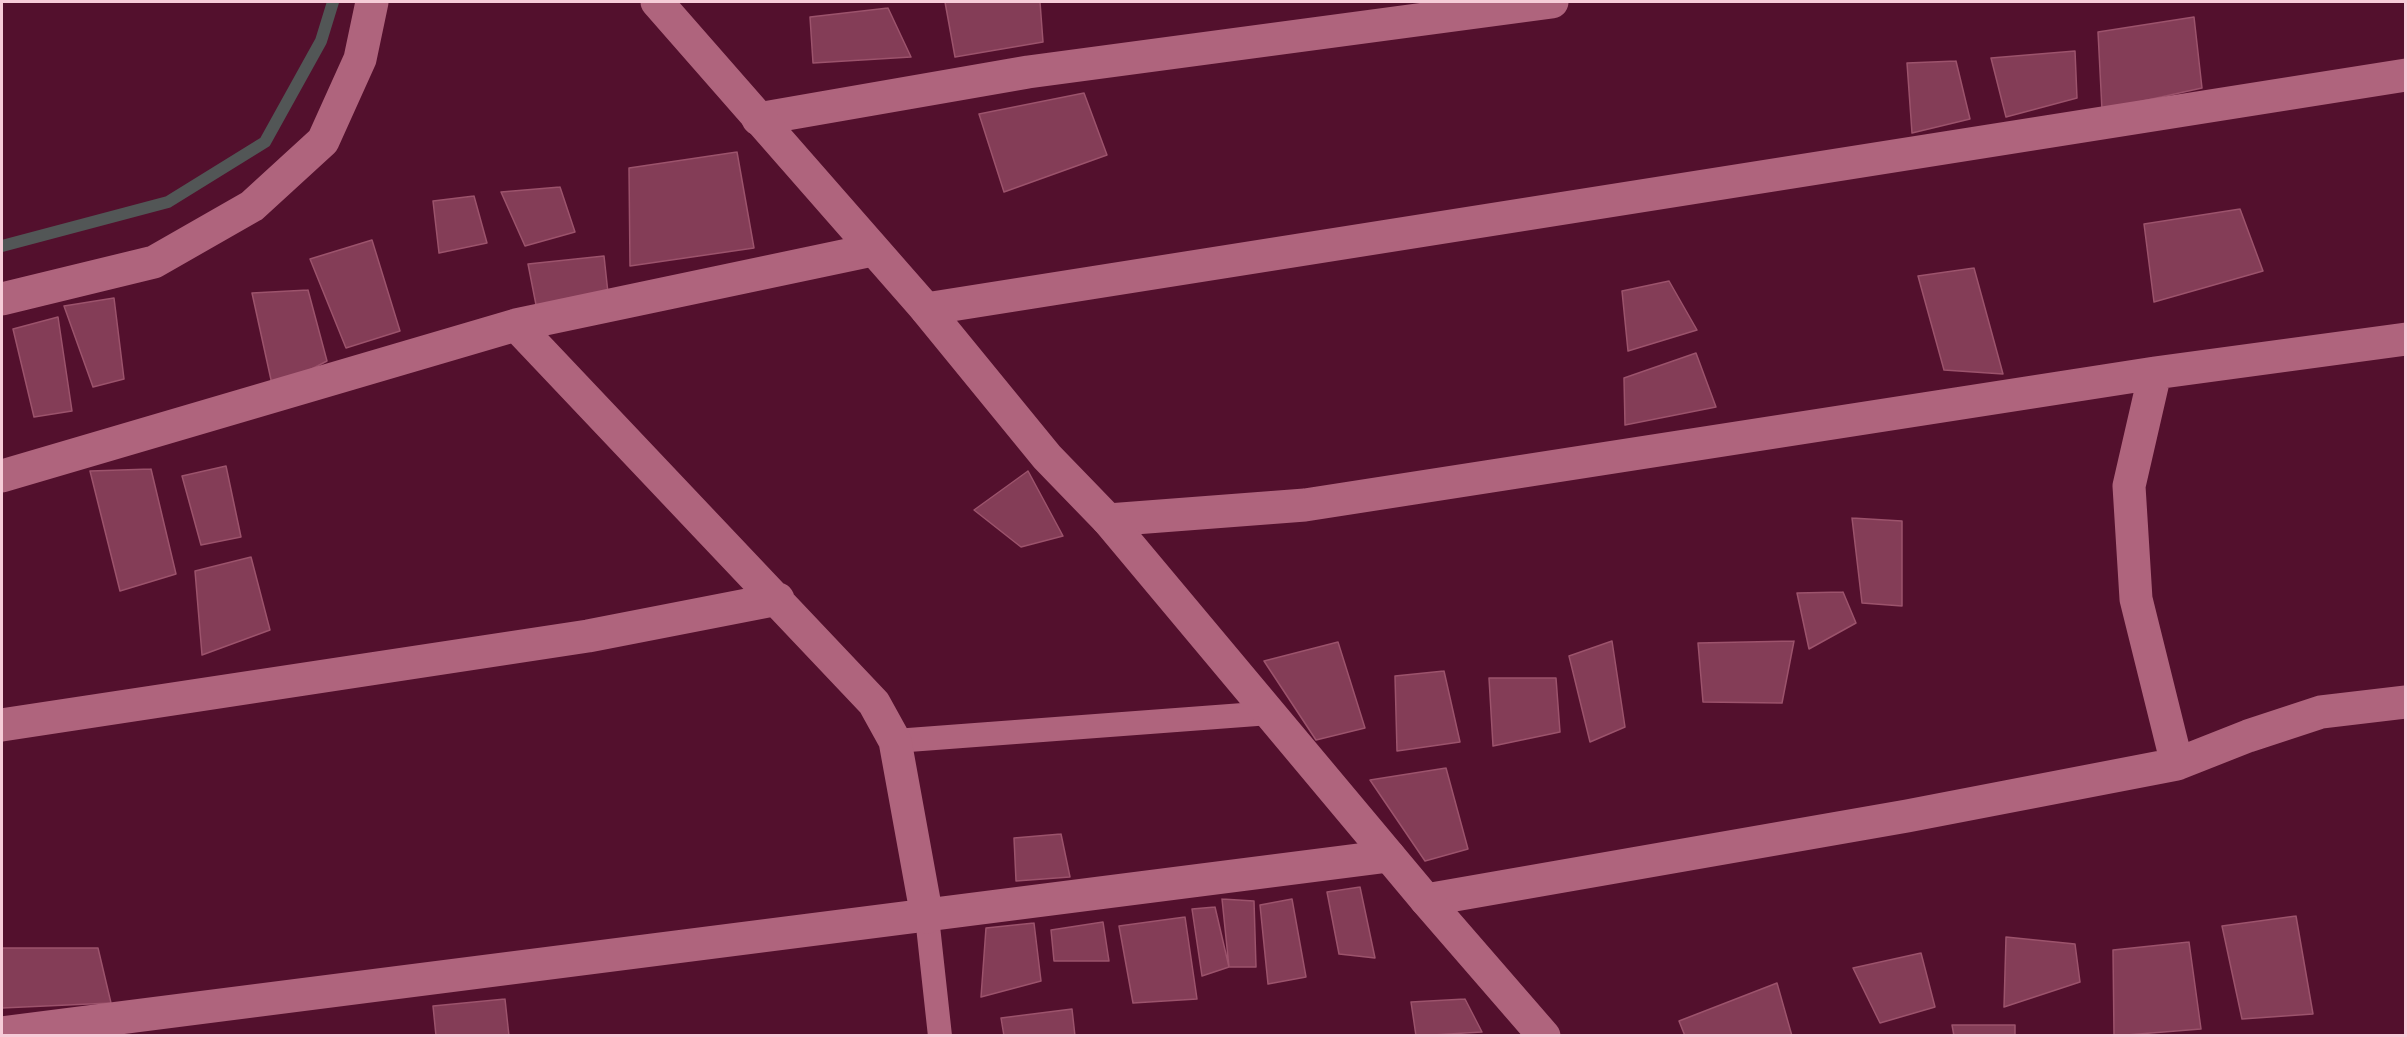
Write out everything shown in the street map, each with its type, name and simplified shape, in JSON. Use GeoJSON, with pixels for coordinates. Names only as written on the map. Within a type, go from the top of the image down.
{"type":"FeatureCollection","features":[{"type":"Feature","properties":{"kind":"street"},"geometry":{"type":"LineString","coordinates":[[2,299],[154,262],[252,206],[323,141],[360,59],[372,2]]}},
{"type":"Feature","properties":{"kind":"street"},"geometry":{"type":"LineString","coordinates":[[657,2],[926,309],[1047,457],[1108,520],[1426,900],[1544,1035]]}},
{"type":"Feature","properties":{"kind":"street"},"geometry":{"type":"LineString","coordinates":[[758,119],[1028,72],[1552,2]]}},
{"type":"Feature","properties":{"kind":"street"},"geometry":{"type":"LineString","coordinates":[[926,309],[2406,75]]}},
{"type":"Feature","properties":{"kind":"street"},"geometry":{"type":"LineString","coordinates":[[2,476],[516,325],[873,250]]}},
{"type":"Feature","properties":{"kind":"street"},"geometry":{"type":"LineString","coordinates":[[516,325],[778,599],[874,703],[895,741],[927,917]]}},
{"type":"Feature","properties":{"kind":"street"},"geometry":{"type":"LineString","coordinates":[[1108,520],[1305,505],[2155,373],[2406,339]]}},
{"type":"Feature","properties":{"kind":"street"},"geometry":{"type":"LineString","coordinates":[[2155,373],[2129,486],[2136,599],[2177,764]]}},
{"type":"Feature","properties":{"kind":"street"},"geometry":{"type":"LineString","coordinates":[[2,725],[588,636],[778,599]]}},
{"type":"Feature","properties":{"kind":"street"},"geometry":{"type":"LineString","coordinates":[[1426,900],[1907,816],[2177,764],[2248,736],[2321,712],[2406,702]]}},
{"type":"Feature","properties":{"kind":"street"},"geometry":{"type":"LineString","coordinates":[[15,1033],[1389,856]]}},
{"type":"Feature","properties":{"kind":"lane"},"geometry":{"type":"LineString","coordinates":[[895,741],[1270,713]]}},
{"type":"Feature","properties":{"kind":"lane"},"geometry":{"type":"LineString","coordinates":[[927,917],[940,1035]]}},
{"type":"Feature","properties":{"kind":"building"},"geometry":{"type":"Polygon","coordinates":[[[945,2],[1040,2],[1043,42],[955,57],[945,2]]]}},
{"type":"Feature","properties":{"kind":"building"},"geometry":{"type":"Polygon","coordinates":[[[888,8],[911,57],[813,63],[810,17],[888,8]]]}},
{"type":"Feature","properties":{"kind":"building"},"geometry":{"type":"Polygon","coordinates":[[[2194,17],[2202,88],[2102,110],[2098,32],[2194,17]]]}},
{"type":"Feature","properties":{"kind":"building"},"geometry":{"type":"Polygon","coordinates":[[[2075,51],[2077,98],[2006,117],[1991,58],[2075,51]]]}},
{"type":"Feature","properties":{"kind":"building"},"geometry":{"type":"Polygon","coordinates":[[[1956,61],[1970,119],[1912,133],[1907,63],[1956,61]]]}},
{"type":"Feature","properties":{"kind":"building"},"geometry":{"type":"Polygon","coordinates":[[[1084,93],[1107,155],[1004,192],[979,114],[1084,93]]]}},
{"type":"Feature","properties":{"kind":"building"},"geometry":{"type":"Polygon","coordinates":[[[737,152],[754,248],[630,266],[629,168],[737,152]]]}},
{"type":"Feature","properties":{"kind":"building"},"geometry":{"type":"Polygon","coordinates":[[[560,187],[575,232],[525,246],[501,192],[560,187]]]}},
{"type":"Feature","properties":{"kind":"building"},"geometry":{"type":"Polygon","coordinates":[[[474,196],[487,243],[439,253],[433,201],[474,196]]]}},
{"type":"Feature","properties":{"kind":"building"},"geometry":{"type":"Polygon","coordinates":[[[2240,209],[2263,271],[2154,302],[2144,224],[2240,209]]]}},
{"type":"Feature","properties":{"kind":"building"},"geometry":{"type":"Polygon","coordinates":[[[372,240],[400,331],[346,348],[310,259],[372,240]]]}},
{"type":"Feature","properties":{"kind":"building"},"geometry":{"type":"Polygon","coordinates":[[[604,256],[608,293],[538,315],[528,264],[604,256]]]}},
{"type":"Feature","properties":{"kind":"building"},"geometry":{"type":"Polygon","coordinates":[[[1974,268],[2003,374],[1944,370],[1918,276],[1974,268]]]}},
{"type":"Feature","properties":{"kind":"building"},"geometry":{"type":"Polygon","coordinates":[[[1669,281],[1697,330],[1628,351],[1622,291],[1669,281]]]}},
{"type":"Feature","properties":{"kind":"building"},"geometry":{"type":"Polygon","coordinates":[[[308,290],[327,361],[273,389],[252,293],[308,290]]]}},
{"type":"Feature","properties":{"kind":"building"},"geometry":{"type":"Polygon","coordinates":[[[114,298],[124,379],[93,387],[64,306],[114,298]]]}},
{"type":"Feature","properties":{"kind":"building"},"geometry":{"type":"Polygon","coordinates":[[[58,317],[72,411],[34,417],[13,329],[58,317]]]}},
{"type":"Feature","properties":{"kind":"building"},"geometry":{"type":"Polygon","coordinates":[[[1696,353],[1716,407],[1625,425],[1624,378],[1696,353]]]}},
{"type":"Feature","properties":{"kind":"building"},"geometry":{"type":"Polygon","coordinates":[[[226,466],[241,537],[201,545],[182,476],[226,466]]]}},
{"type":"Feature","properties":{"kind":"building"},"geometry":{"type":"Polygon","coordinates":[[[151,469],[176,574],[120,591],[90,471],[151,469]]]}},
{"type":"Feature","properties":{"kind":"building"},"geometry":{"type":"Polygon","coordinates":[[[1028,471],[1063,536],[1021,547],[974,510],[1028,471]]]}},
{"type":"Feature","properties":{"kind":"building"},"geometry":{"type":"Polygon","coordinates":[[[1852,518],[1902,521],[1902,606],[1862,603],[1852,518]]]}},
{"type":"Feature","properties":{"kind":"building"},"geometry":{"type":"Polygon","coordinates":[[[251,557],[270,630],[202,655],[195,571],[251,557]]]}},
{"type":"Feature","properties":{"kind":"building"},"geometry":{"type":"Polygon","coordinates":[[[1843,592],[1856,623],[1809,649],[1797,593],[1843,592]]]}},
{"type":"Feature","properties":{"kind":"building"},"geometry":{"type":"Polygon","coordinates":[[[1612,641],[1625,727],[1590,742],[1569,656],[1612,641]]]}},
{"type":"Feature","properties":{"kind":"building"},"geometry":{"type":"Polygon","coordinates":[[[1794,641],[1782,703],[1703,702],[1698,643],[1794,641]]]}},
{"type":"Feature","properties":{"kind":"building"},"geometry":{"type":"Polygon","coordinates":[[[1338,642],[1365,728],[1316,740],[1264,661],[1338,642]]]}},
{"type":"Feature","properties":{"kind":"building"},"geometry":{"type":"Polygon","coordinates":[[[1444,671],[1460,742],[1397,751],[1395,676],[1444,671]]]}},
{"type":"Feature","properties":{"kind":"building"},"geometry":{"type":"Polygon","coordinates":[[[1489,678],[1556,678],[1560,732],[1493,746],[1489,678]]]}},
{"type":"Feature","properties":{"kind":"building"},"geometry":{"type":"Polygon","coordinates":[[[1446,768],[1468,849],[1425,861],[1370,780],[1446,768]]]}},
{"type":"Feature","properties":{"kind":"building"},"geometry":{"type":"Polygon","coordinates":[[[1061,834],[1070,877],[1016,881],[1014,838],[1061,834]]]}},
{"type":"Feature","properties":{"kind":"building"},"geometry":{"type":"Polygon","coordinates":[[[1360,887],[1375,958],[1339,954],[1327,892],[1360,887]]]}},
{"type":"Feature","properties":{"kind":"building"},"geometry":{"type":"Polygon","coordinates":[[[1222,899],[1254,901],[1256,967],[1229,967],[1222,899]]]}},
{"type":"Feature","properties":{"kind":"building"},"geometry":{"type":"Polygon","coordinates":[[[1292,899],[1306,977],[1268,984],[1260,905],[1292,899]]]}},
{"type":"Feature","properties":{"kind":"building"},"geometry":{"type":"Polygon","coordinates":[[[1215,907],[1229,967],[1202,976],[1192,909],[1215,907]]]}},
{"type":"Feature","properties":{"kind":"building"},"geometry":{"type":"Polygon","coordinates":[[[2296,916],[2313,1014],[2242,1019],[2222,926],[2296,916]]]}},
{"type":"Feature","properties":{"kind":"building"},"geometry":{"type":"Polygon","coordinates":[[[1185,917],[1197,999],[1133,1003],[1119,926],[1185,917]]]}},
{"type":"Feature","properties":{"kind":"building"},"geometry":{"type":"Polygon","coordinates":[[[1103,922],[1109,961],[1054,961],[1051,930],[1103,922]]]}},
{"type":"Feature","properties":{"kind":"building"},"geometry":{"type":"Polygon","coordinates":[[[1034,923],[1041,981],[981,997],[986,928],[1034,923]]]}},
{"type":"Feature","properties":{"kind":"building"},"geometry":{"type":"Polygon","coordinates":[[[2006,937],[2075,944],[2080,982],[2004,1007],[2006,937]]]}},
{"type":"Feature","properties":{"kind":"building"},"geometry":{"type":"Polygon","coordinates":[[[2189,942],[2201,1029],[2114,1036],[2113,950],[2189,942]]]}},
{"type":"Feature","properties":{"kind":"building"},"geometry":{"type":"Polygon","coordinates":[[[2,948],[98,948],[111,1003],[2,1008],[2,948]]]}},
{"type":"Feature","properties":{"kind":"building"},"geometry":{"type":"Polygon","coordinates":[[[1921,953],[1935,1007],[1880,1023],[1853,968],[1921,953]]]}},
{"type":"Feature","properties":{"kind":"building"},"geometry":{"type":"Polygon","coordinates":[[[1777,983],[1792,1036],[1685,1036],[1679,1021],[1777,983]]]}},
{"type":"Feature","properties":{"kind":"building"},"geometry":{"type":"Polygon","coordinates":[[[505,999],[509,1036],[436,1036],[433,1006],[505,999]]]}},
{"type":"Feature","properties":{"kind":"building"},"geometry":{"type":"Polygon","coordinates":[[[1465,999],[1482,1032],[1416,1036],[1411,1002],[1465,999]]]}},
{"type":"Feature","properties":{"kind":"building"},"geometry":{"type":"Polygon","coordinates":[[[1072,1009],[1075,1036],[1004,1036],[1001,1018],[1072,1009]]]}},
{"type":"Feature","properties":{"kind":"building"},"geometry":{"type":"Polygon","coordinates":[[[1952,1025],[2015,1025],[2015,1036],[1954,1036],[1952,1025]]]}},
{"type":"Feature","properties":{"kind":"waterway"},"geometry":{"type":"LineString","coordinates":[[2,246],[168,202],[265,142],[321,41],[333,2]]}}]}
